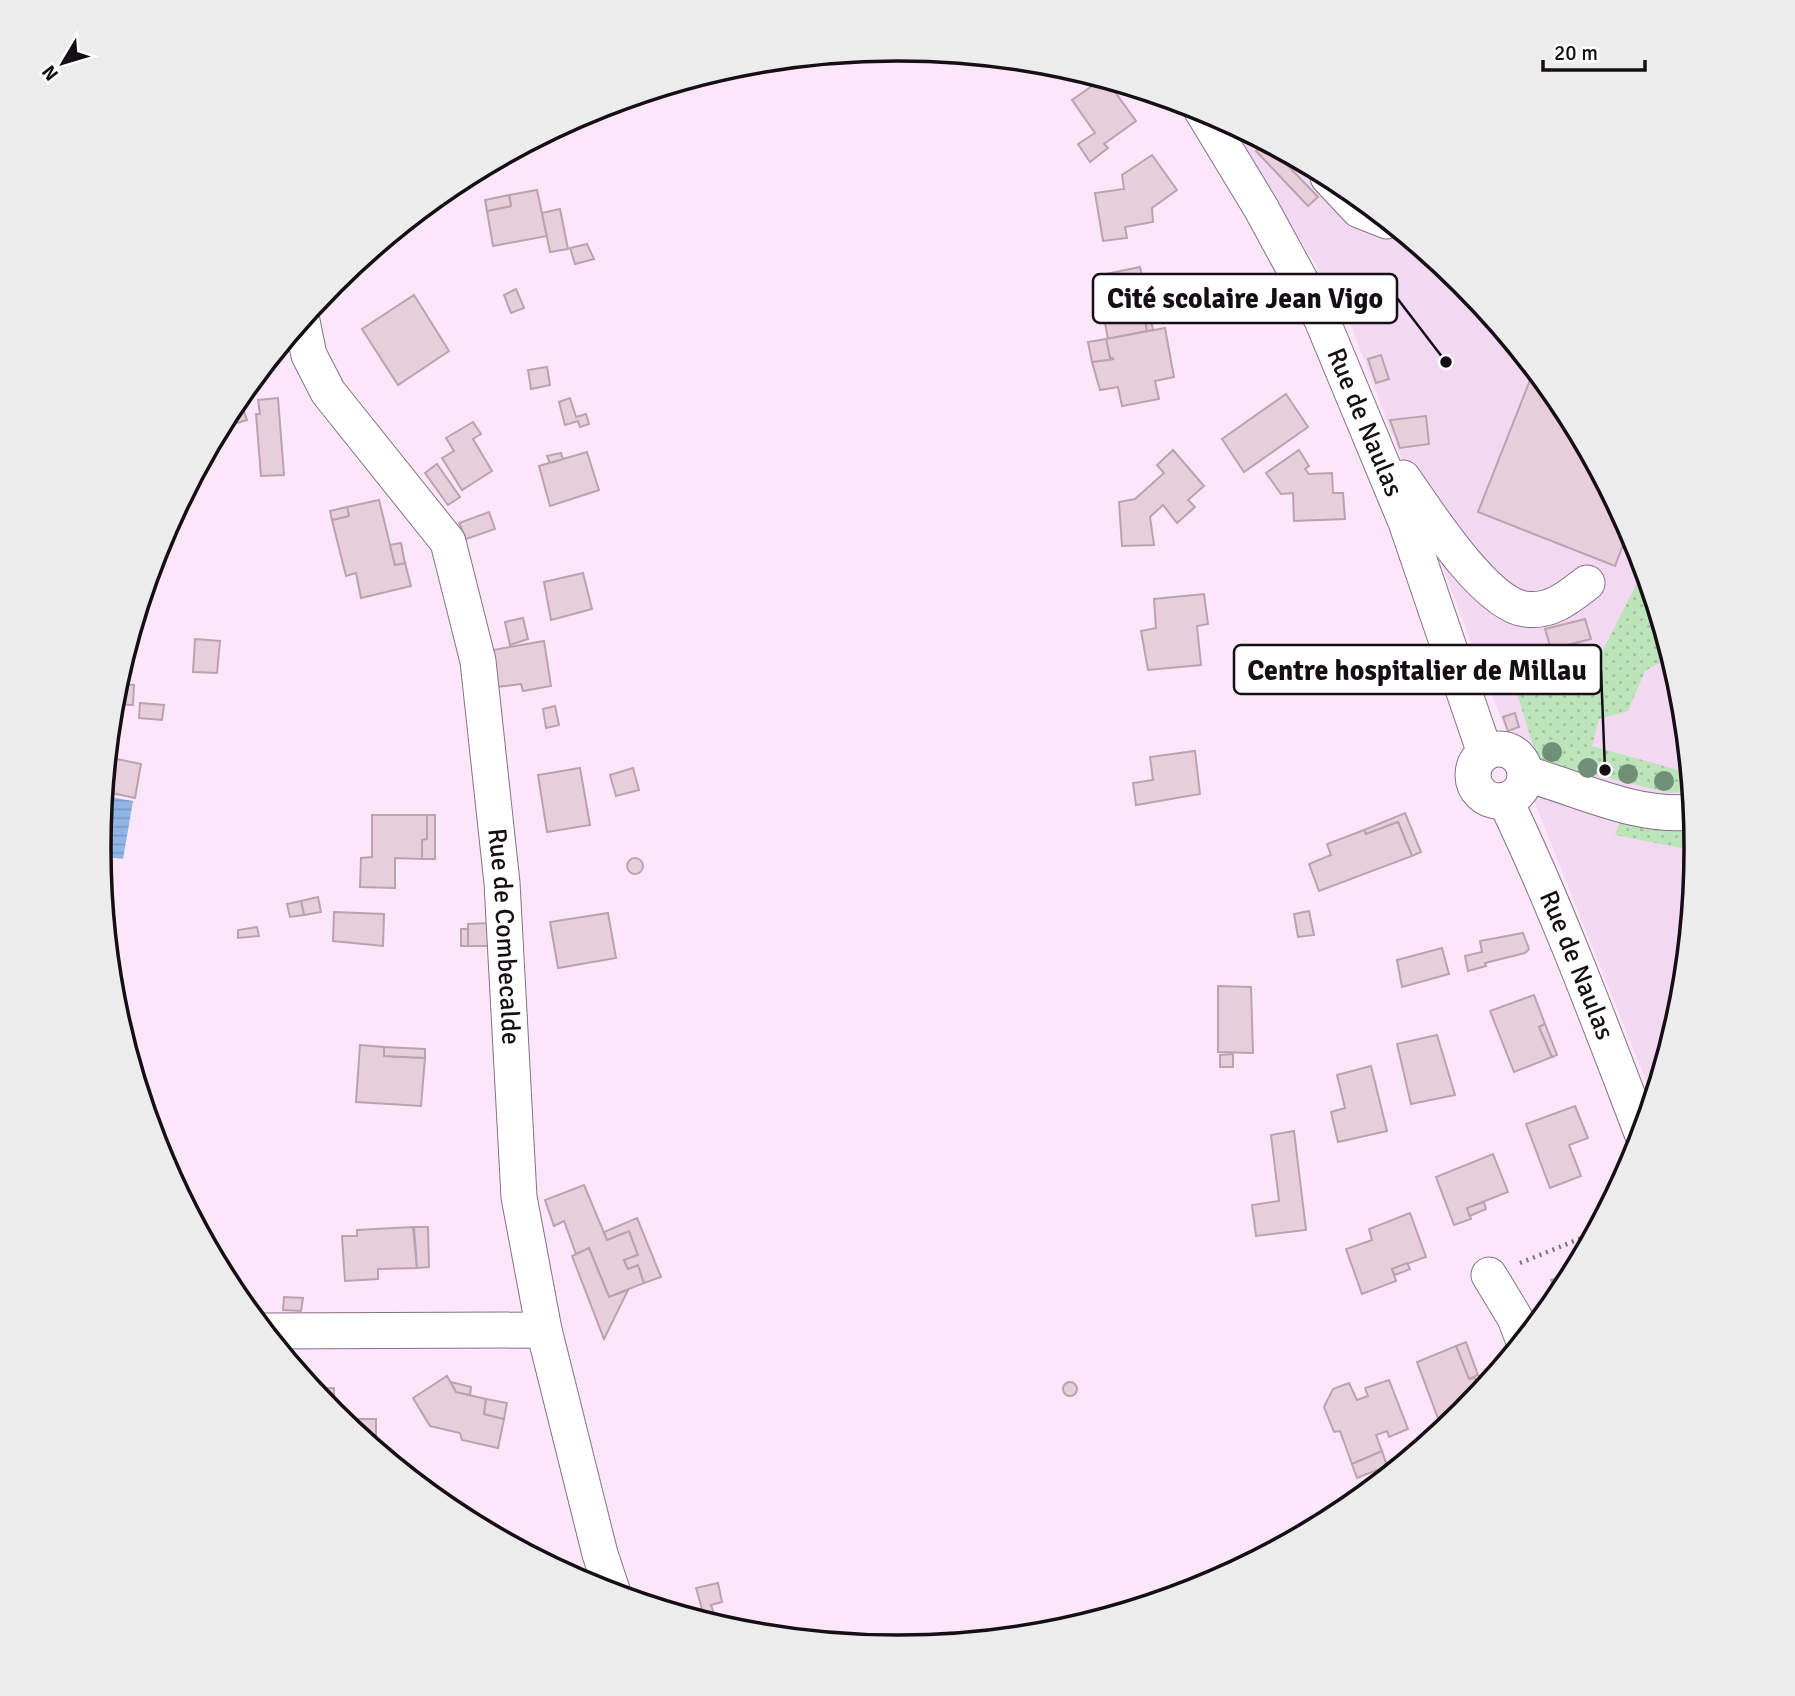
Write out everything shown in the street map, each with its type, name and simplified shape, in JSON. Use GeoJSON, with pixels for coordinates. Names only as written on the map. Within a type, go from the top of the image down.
{"type":"FeatureCollection","features":[{"type":"Feature","properties":{"kind":"street","name":"Rue de Naulas"},"geometry":{"type":"LineString","coordinates":[[1212,127],[1261,208],[1322,320],[1406,523],[1485,753],[1500,748],[1515,754],[1515,787],[1553,906],[1636,1117]]}},
{"type":"Feature","properties":{"kind":"street","name":"Rue de Combecalde"},"geometry":{"type":"LineString","coordinates":[[304,331],[309,355],[328,392],[448,542],[478,661],[502,883],[519,1198],[544,1329],[609,1580]]}},
{"type":"Feature","properties":{"kind":"street"},"geometry":{"type":"LineString","coordinates":[[1368,431],[1457,553],[1494,593],[1525,609],[1559,605],[1587,583]]}},
{"type":"Feature","properties":{"kind":"street"},"geometry":{"type":"LineString","coordinates":[[1515,787],[1595,798],[1670,814],[1683,813]]}},
{"type":"Feature","properties":{"kind":"street"},"geometry":{"type":"LineString","coordinates":[[1489,1275],[1520,1330]]}},
{"type":"Feature","properties":{"kind":"street"},"geometry":{"type":"LineString","coordinates":[[276,1331],[544,1329]]}},
{"type":"Feature","properties":{"kind":"path"},"geometry":{"type":"LineString","coordinates":[[1489,1275],[1580,1238]]}},
{"type":"Feature","properties":{"kind":"shaded area"},"geometry":{"type":"Polygon","coordinates":[[[1240,140],[1335,194],[1376,224],[1416,256],[1489,329],[1552,411],[1603,500],[1624,547],[1657,644],[1678,745],[1683,797],[1683,899],[1678,951],[1669,1001],[1647,1084],[1481,668],[1349,320],[1240,140]]]}},
{"type":"Feature","properties":{"kind":"green space"},"geometry":{"type":"Polygon","coordinates":[[[1637,582],[1662,664],[1645,671],[1628,711],[1599,719],[1592,746],[1680,771],[1682,791],[1670,793],[1538,761],[1510,671],[1592,672],[1637,582]]]}},
{"type":"Feature","properties":{"kind":"green space"},"geometry":{"type":"Polygon","coordinates":[[[1623,814],[1683,822],[1684,849],[1615,835],[1623,814]]]}},
{"type":"Feature","properties":{"kind":"water"},"geometry":{"type":"Polygon","coordinates":[[[112,797],[133,801],[123,859],[111,858],[112,797]]]}},
{"type":"Feature","properties":{"kind":"building"},"geometry":{"type":"Polygon","coordinates":[[[1092,86],[1115,92],[1136,121],[1104,144],[1108,148],[1090,162],[1078,144],[1095,133],[1072,100],[1092,86]]]}},
{"type":"Feature","properties":{"kind":"building"},"geometry":{"type":"Polygon","coordinates":[[[1258,149],[1287,165],[1318,197],[1308,206],[1256,151],[1258,149]]]}},
{"type":"Feature","properties":{"kind":"building"},"geometry":{"type":"Polygon","coordinates":[[[1152,155],[1177,190],[1152,208],[1153,222],[1125,227],[1127,238],[1103,241],[1095,193],[1124,189],[1122,175],[1152,155]]]}},
{"type":"Feature","properties":{"kind":"building"},"geometry":{"type":"Polygon","coordinates":[[[537,190],[547,236],[493,246],[487,211],[511,206],[509,195],[537,190]]]}},
{"type":"Feature","properties":{"kind":"building"},"geometry":{"type":"Polygon","coordinates":[[[509,195],[511,206],[487,211],[485,200],[509,195]]]}},
{"type":"Feature","properties":{"kind":"building"},"geometry":{"type":"Polygon","coordinates":[[[560,209],[568,249],[550,252],[542,213],[560,209]]]}},
{"type":"Feature","properties":{"kind":"building"},"geometry":{"type":"Polygon","coordinates":[[[587,244],[594,259],[575,264],[570,248],[587,244]]]}},
{"type":"Feature","properties":{"kind":"building"},"geometry":{"type":"Polygon","coordinates":[[[1140,267],[1147,300],[1142,301],[1147,331],[1108,339],[1096,276],[1140,267]]]}},
{"type":"Feature","properties":{"kind":"building"},"geometry":{"type":"Polygon","coordinates":[[[516,289],[524,308],[511,313],[504,295],[516,289]]]}},
{"type":"Feature","properties":{"kind":"building"},"geometry":{"type":"Polygon","coordinates":[[[414,295],[449,351],[398,385],[362,329],[414,295]]]}},
{"type":"Feature","properties":{"kind":"building"},"geometry":{"type":"Polygon","coordinates":[[[1147,300],[1153,330],[1147,331],[1142,301],[1147,300]]]}},
{"type":"Feature","properties":{"kind":"building"},"geometry":{"type":"Polygon","coordinates":[[[1165,328],[1174,377],[1155,381],[1159,399],[1122,406],[1118,387],[1100,390],[1092,362],[1114,359],[1110,358],[1106,339],[1165,328]]]}},
{"type":"Feature","properties":{"kind":"building"},"geometry":{"type":"Polygon","coordinates":[[[1106,339],[1110,358],[1114,359],[1092,362],[1088,342],[1106,339]]]}},
{"type":"Feature","properties":{"kind":"building"},"geometry":{"type":"Polygon","coordinates":[[[1381,355],[1389,379],[1376,383],[1368,359],[1381,355]]]}},
{"type":"Feature","properties":{"kind":"building"},"geometry":{"type":"Polygon","coordinates":[[[547,367],[550,385],[531,389],[528,370],[547,367]]]}},
{"type":"Feature","properties":{"kind":"building"},"geometry":{"type":"Polygon","coordinates":[[[1530,380],[1579,455],[1623,545],[1615,566],[1478,512],[1530,380]]]}},
{"type":"Feature","properties":{"kind":"building"},"geometry":{"type":"Polygon","coordinates":[[[1286,394],[1308,427],[1244,472],[1222,439],[1286,394]]]}},
{"type":"Feature","properties":{"kind":"building"},"geometry":{"type":"Polygon","coordinates":[[[278,398],[284,475],[261,476],[256,414],[260,414],[258,400],[278,398]]]}},
{"type":"Feature","properties":{"kind":"building"},"geometry":{"type":"Polygon","coordinates":[[[570,398],[576,417],[586,414],[589,424],[580,427],[578,421],[565,425],[559,402],[570,398]]]}},
{"type":"Feature","properties":{"kind":"building"},"geometry":{"type":"Polygon","coordinates":[[[243,410],[247,420],[235,424],[243,410]]]}},
{"type":"Feature","properties":{"kind":"building"},"geometry":{"type":"Polygon","coordinates":[[[1426,416],[1429,444],[1400,448],[1390,420],[1426,416]]]}},
{"type":"Feature","properties":{"kind":"building"},"geometry":{"type":"Polygon","coordinates":[[[473,422],[481,434],[473,439],[492,471],[462,490],[442,458],[454,451],[446,438],[473,422]]]}},
{"type":"Feature","properties":{"kind":"building"},"geometry":{"type":"Polygon","coordinates":[[[1173,450],[1204,486],[1188,500],[1195,507],[1177,523],[1163,505],[1150,517],[1154,545],[1122,546],[1119,502],[1135,499],[1164,473],[1157,465],[1173,450]]]}},
{"type":"Feature","properties":{"kind":"building"},"geometry":{"type":"Polygon","coordinates":[[[1299,450],[1309,466],[1305,469],[1309,474],[1332,473],[1333,493],[1343,493],[1345,519],[1294,521],[1293,493],[1281,494],[1266,473],[1299,450]]]}},
{"type":"Feature","properties":{"kind":"building"},"geometry":{"type":"Polygon","coordinates":[[[587,452],[599,490],[550,506],[539,466],[587,452]]]}},
{"type":"Feature","properties":{"kind":"building"},"geometry":{"type":"Polygon","coordinates":[[[561,453],[563,459],[550,463],[547,456],[561,453]]]}},
{"type":"Feature","properties":{"kind":"building"},"geometry":{"type":"Polygon","coordinates":[[[437,464],[460,497],[448,505],[425,473],[437,464]]]}},
{"type":"Feature","properties":{"kind":"building"},"geometry":{"type":"Polygon","coordinates":[[[379,500],[395,565],[405,563],[411,586],[361,598],[356,573],[346,576],[332,520],[349,516],[347,507],[379,500]]]}},
{"type":"Feature","properties":{"kind":"building"},"geometry":{"type":"Polygon","coordinates":[[[347,507],[349,516],[332,520],[330,511],[347,507]]]}},
{"type":"Feature","properties":{"kind":"building"},"geometry":{"type":"Polygon","coordinates":[[[489,512],[495,529],[466,539],[459,523],[489,512]]]}},
{"type":"Feature","properties":{"kind":"building"},"geometry":{"type":"Polygon","coordinates":[[[401,543],[405,563],[395,565],[390,545],[401,543]]]}},
{"type":"Feature","properties":{"kind":"building"},"geometry":{"type":"Polygon","coordinates":[[[583,573],[592,609],[551,620],[544,582],[583,573]]]}},
{"type":"Feature","properties":{"kind":"building"},"geometry":{"type":"Polygon","coordinates":[[[1204,594],[1208,624],[1197,626],[1201,665],[1148,670],[1141,631],[1156,628],[1154,599],[1204,594]]]}},
{"type":"Feature","properties":{"kind":"building"},"geometry":{"type":"Polygon","coordinates":[[[523,618],[528,639],[510,645],[505,622],[523,618]]]}},
{"type":"Feature","properties":{"kind":"building"},"geometry":{"type":"Polygon","coordinates":[[[1585,619],[1591,639],[1551,649],[1545,629],[1585,619]]]}},
{"type":"Feature","properties":{"kind":"building"},"geometry":{"type":"Polygon","coordinates":[[[195,639],[220,641],[217,673],[193,672],[195,639]]]}},
{"type":"Feature","properties":{"kind":"building"},"geometry":{"type":"Polygon","coordinates":[[[544,641],[551,686],[523,691],[521,684],[497,687],[493,650],[544,641]]]}},
{"type":"Feature","properties":{"kind":"building"},"geometry":{"type":"Polygon","coordinates":[[[128,684],[134,685],[133,705],[124,705],[128,684]]]}},
{"type":"Feature","properties":{"kind":"building"},"geometry":{"type":"Polygon","coordinates":[[[140,703],[164,705],[162,720],[139,718],[140,703]]]}},
{"type":"Feature","properties":{"kind":"building"},"geometry":{"type":"Polygon","coordinates":[[[555,706],[559,725],[546,728],[543,709],[555,706]]]}},
{"type":"Feature","properties":{"kind":"building"},"geometry":{"type":"Polygon","coordinates":[[[1515,713],[1519,727],[1508,731],[1503,717],[1515,713]]]}},
{"type":"Feature","properties":{"kind":"building"},"geometry":{"type":"Polygon","coordinates":[[[1195,751],[1200,794],[1136,805],[1133,783],[1153,780],[1150,757],[1195,751]]]}},
{"type":"Feature","properties":{"kind":"building"},"geometry":{"type":"Polygon","coordinates":[[[116,759],[141,764],[135,798],[112,793],[116,759]]]}},
{"type":"Feature","properties":{"kind":"building"},"geometry":{"type":"Polygon","coordinates":[[[580,768],[590,825],[547,832],[538,775],[580,768]]]}},
{"type":"Feature","properties":{"kind":"building"},"geometry":{"type":"Polygon","coordinates":[[[633,768],[639,790],[616,796],[610,775],[633,768]]]}},
{"type":"Feature","properties":{"kind":"building"},"geometry":{"type":"Polygon","coordinates":[[[1405,813],[1421,852],[1412,856],[1398,822],[1366,834],[1364,830],[1405,813]]]}},
{"type":"Feature","properties":{"kind":"building"},"geometry":{"type":"Polygon","coordinates":[[[372,815],[427,815],[427,839],[422,840],[422,859],[395,858],[395,888],[360,887],[361,858],[372,857],[372,815]]]}},
{"type":"Feature","properties":{"kind":"building"},"geometry":{"type":"Polygon","coordinates":[[[427,815],[435,815],[435,859],[422,859],[422,840],[427,839],[427,815]]]}},
{"type":"Feature","properties":{"kind":"building"},"geometry":{"type":"Polygon","coordinates":[[[1398,822],[1412,856],[1319,891],[1309,864],[1331,855],[1327,844],[1364,830],[1366,834],[1398,822]]]}},
{"type":"Feature","properties":{"kind":"building"},"geometry":{"type":"Polygon","coordinates":[[[632,858],[638,858],[643,866],[641,872],[632,874],[627,869],[627,863],[632,858]]]}},
{"type":"Feature","properties":{"kind":"building"},"geometry":{"type":"Polygon","coordinates":[[[318,897],[321,912],[304,915],[301,901],[318,897]]]}},
{"type":"Feature","properties":{"kind":"building"},"geometry":{"type":"Polygon","coordinates":[[[301,901],[304,915],[290,917],[287,904],[301,901]]]}},
{"type":"Feature","properties":{"kind":"building"},"geometry":{"type":"Polygon","coordinates":[[[1309,911],[1314,935],[1298,937],[1294,914],[1309,911]]]}},
{"type":"Feature","properties":{"kind":"building"},"geometry":{"type":"Polygon","coordinates":[[[334,912],[384,914],[383,946],[333,941],[334,912]]]}},
{"type":"Feature","properties":{"kind":"building"},"geometry":{"type":"Polygon","coordinates":[[[608,913],[616,958],[558,968],[550,922],[608,913]]]}},
{"type":"Feature","properties":{"kind":"building"},"geometry":{"type":"Polygon","coordinates":[[[489,923],[490,946],[468,946],[468,924],[489,923]]]}},
{"type":"Feature","properties":{"kind":"building"},"geometry":{"type":"Polygon","coordinates":[[[257,927],[259,936],[238,938],[238,930],[257,927]]]}},
{"type":"Feature","properties":{"kind":"building"},"geometry":{"type":"Polygon","coordinates":[[[461,929],[468,929],[468,946],[461,946],[461,929]]]}},
{"type":"Feature","properties":{"kind":"building"},"geometry":{"type":"Polygon","coordinates":[[[1523,933],[1529,949],[1525,953],[1485,963],[1486,966],[1468,971],[1465,956],[1482,952],[1480,941],[1523,933]]]}},
{"type":"Feature","properties":{"kind":"building"},"geometry":{"type":"Polygon","coordinates":[[[1442,948],[1449,974],[1402,987],[1397,960],[1442,948]]]}},
{"type":"Feature","properties":{"kind":"building"},"geometry":{"type":"Polygon","coordinates":[[[1218,986],[1251,987],[1253,1053],[1218,1052],[1218,986]]]}},
{"type":"Feature","properties":{"kind":"building"},"geometry":{"type":"Polygon","coordinates":[[[1534,995],[1545,1024],[1539,1027],[1552,1057],[1514,1072],[1490,1011],[1534,995]]]}},
{"type":"Feature","properties":{"kind":"building"},"geometry":{"type":"Polygon","coordinates":[[[1545,1024],[1557,1055],[1552,1057],[1539,1027],[1545,1024]]]}},
{"type":"Feature","properties":{"kind":"building"},"geometry":{"type":"Polygon","coordinates":[[[1437,1035],[1455,1095],[1411,1104],[1397,1044],[1437,1035]]]}},
{"type":"Feature","properties":{"kind":"building"},"geometry":{"type":"Polygon","coordinates":[[[360,1045],[384,1047],[384,1056],[425,1058],[421,1106],[356,1102],[360,1045]]]}},
{"type":"Feature","properties":{"kind":"building"},"geometry":{"type":"Polygon","coordinates":[[[384,1047],[425,1049],[425,1058],[384,1056],[384,1047]]]}},
{"type":"Feature","properties":{"kind":"building"},"geometry":{"type":"Polygon","coordinates":[[[1233,1054],[1233,1067],[1220,1067],[1220,1055],[1233,1054]]]}},
{"type":"Feature","properties":{"kind":"building"},"geometry":{"type":"Polygon","coordinates":[[[1371,1066],[1387,1131],[1338,1142],[1331,1112],[1345,1108],[1337,1075],[1371,1066]]]}},
{"type":"Feature","properties":{"kind":"building"},"geometry":{"type":"Polygon","coordinates":[[[1575,1106],[1588,1138],[1569,1145],[1581,1176],[1550,1188],[1526,1124],[1575,1106]]]}},
{"type":"Feature","properties":{"kind":"building"},"geometry":{"type":"Polygon","coordinates":[[[1294,1131],[1306,1230],[1256,1236],[1252,1205],[1279,1201],[1271,1135],[1294,1131]]]}},
{"type":"Feature","properties":{"kind":"building"},"geometry":{"type":"Polygon","coordinates":[[[1493,1154],[1508,1192],[1467,1208],[1471,1219],[1454,1225],[1436,1177],[1493,1154]]]}},
{"type":"Feature","properties":{"kind":"building"},"geometry":{"type":"Polygon","coordinates":[[[584,1185],[607,1240],[629,1231],[638,1255],[624,1260],[628,1269],[638,1265],[644,1283],[609,1297],[589,1248],[576,1254],[564,1221],[554,1226],[545,1200],[584,1185]]]}},
{"type":"Feature","properties":{"kind":"building"},"geometry":{"type":"Polygon","coordinates":[[[1484,1202],[1486,1209],[1470,1216],[1467,1208],[1484,1202]]]}},
{"type":"Feature","properties":{"kind":"building"},"geometry":{"type":"Polygon","coordinates":[[[1410,1213],[1426,1257],[1392,1269],[1396,1281],[1362,1294],[1346,1249],[1372,1240],[1369,1229],[1410,1213]]]}},
{"type":"Feature","properties":{"kind":"building"},"geometry":{"type":"Polygon","coordinates":[[[637,1218],[661,1277],[644,1283],[638,1265],[628,1269],[624,1260],[638,1255],[629,1231],[607,1240],[604,1232],[637,1218]]]}},
{"type":"Feature","properties":{"kind":"building"},"geometry":{"type":"Polygon","coordinates":[[[413,1227],[417,1268],[378,1269],[378,1279],[345,1281],[342,1236],[357,1236],[357,1230],[413,1227]]]}},
{"type":"Feature","properties":{"kind":"building"},"geometry":{"type":"Polygon","coordinates":[[[414,1227],[428,1227],[429,1267],[417,1268],[414,1227]]]}},
{"type":"Feature","properties":{"kind":"building"},"geometry":{"type":"Polygon","coordinates":[[[589,1248],[609,1297],[628,1290],[604,1339],[572,1256],[589,1248]]]}},
{"type":"Feature","properties":{"kind":"building"},"geometry":{"type":"Polygon","coordinates":[[[1407,1263],[1410,1269],[1395,1275],[1392,1269],[1407,1263]]]}},
{"type":"Feature","properties":{"kind":"building"},"geometry":{"type":"Polygon","coordinates":[[[284,1297],[303,1298],[301,1311],[283,1310],[284,1297]]]}},
{"type":"Feature","properties":{"kind":"building"},"geometry":{"type":"Polygon","coordinates":[[[1466,1342],[1478,1375],[1469,1379],[1456,1346],[1466,1342]]]}},
{"type":"Feature","properties":{"kind":"building"},"geometry":{"type":"Polygon","coordinates":[[[1456,1346],[1469,1379],[1475,1378],[1476,1381],[1438,1419],[1417,1362],[1456,1346]]]}},
{"type":"Feature","properties":{"kind":"building"},"geometry":{"type":"Polygon","coordinates":[[[447,1376],[456,1392],[486,1399],[484,1414],[504,1419],[498,1448],[462,1440],[460,1433],[430,1426],[413,1398],[447,1376]]]}},
{"type":"Feature","properties":{"kind":"building"},"geometry":{"type":"Polygon","coordinates":[[[1389,1380],[1408,1429],[1389,1437],[1387,1431],[1376,1435],[1382,1451],[1352,1464],[1340,1431],[1334,1432],[1324,1407],[1333,1389],[1349,1383],[1357,1400],[1368,1396],[1365,1388],[1389,1380]]]}},
{"type":"Feature","properties":{"kind":"building"},"geometry":{"type":"Polygon","coordinates":[[[451,1382],[471,1387],[470,1395],[456,1392],[451,1382]]]}},
{"type":"Feature","properties":{"kind":"building"},"geometry":{"type":"Polygon","coordinates":[[[1067,1382],[1073,1382],[1077,1389],[1073,1396],[1067,1396],[1063,1392],[1063,1386],[1067,1382]]]}},
{"type":"Feature","properties":{"kind":"building"},"geometry":{"type":"Polygon","coordinates":[[[326,1388],[334,1388],[334,1397],[326,1388]]]}},
{"type":"Feature","properties":{"kind":"building"},"geometry":{"type":"Polygon","coordinates":[[[486,1399],[507,1403],[504,1419],[484,1414],[486,1399]]]}},
{"type":"Feature","properties":{"kind":"building"},"geometry":{"type":"Polygon","coordinates":[[[357,1419],[376,1419],[376,1437],[357,1419]]]}},
{"type":"Feature","properties":{"kind":"building"},"geometry":{"type":"Polygon","coordinates":[[[1382,1451],[1386,1464],[1357,1478],[1352,1464],[1382,1451]]]}},
{"type":"Feature","properties":{"kind":"building"},"geometry":{"type":"Polygon","coordinates":[[[718,1583],[722,1602],[711,1605],[714,1613],[700,1609],[696,1588],[718,1583]]]}},
{"type":"Feature","properties":{"kind":"place","name":"Cité scolaire Jean Vigo"},"geometry":{"type":"Point","coordinates":[1446,362]}},
{"type":"Feature","properties":{"kind":"place","name":"Centre hospitalier de Millau"},"geometry":{"type":"Point","coordinates":[1605,770]}}]}
